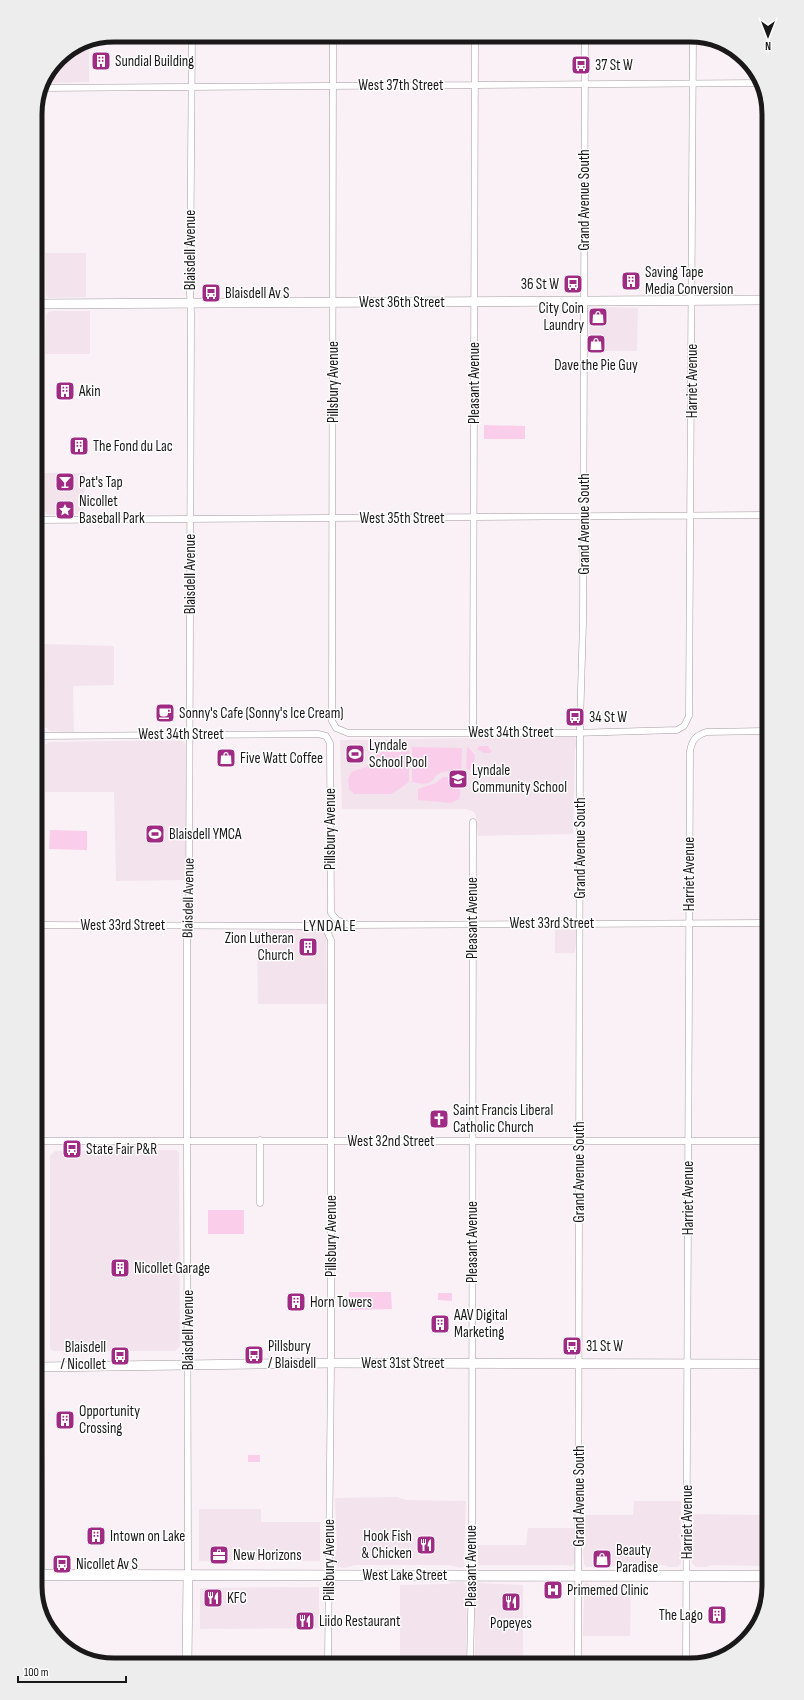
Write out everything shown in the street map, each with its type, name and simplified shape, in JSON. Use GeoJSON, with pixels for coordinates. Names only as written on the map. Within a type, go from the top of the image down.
{"type":"FeatureCollection","features":[{"type":"Feature","properties":{"kind":"main road","name":"West Lake Street"},"geometry":{"type":"LineString","coordinates":[[42,1575],[329,1574],[762,1576]]}},
{"type":"Feature","properties":{"kind":"street","name":"Blaisdell Avenue"},"geometry":{"type":"LineString","coordinates":[[187,1658],[187,1141],[192,42]]}},
{"type":"Feature","properties":{"kind":"street","name":"Pillsbury Avenue"},"geometry":{"type":"LineString","coordinates":[[334,42],[332,722],[336,728]]}},
{"type":"Feature","properties":{"kind":"street","name":"Pleasant Avenue"},"geometry":{"type":"LineString","coordinates":[[473,732],[475,42]]}},
{"type":"Feature","properties":{"kind":"street","name":"Grand Avenue South"},"geometry":{"type":"LineString","coordinates":[[578,1658],[580,733],[584,516],[583,301],[585,42]]}},
{"type":"Feature","properties":{"kind":"street","name":"Harriet Avenue"},"geometry":{"type":"LineString","coordinates":[[684,726],[689,716],[693,42]]}},
{"type":"Feature","properties":{"kind":"street","name":"West 37th Street"},"geometry":{"type":"LineString","coordinates":[[46,88],[755,83]]}},
{"type":"Feature","properties":{"kind":"street","name":"West 36th Street"},"geometry":{"type":"LineString","coordinates":[[42,304],[762,300]]}},
{"type":"Feature","properties":{"kind":"street","name":"West 35th Street"},"geometry":{"type":"LineString","coordinates":[[42,516],[333,518],[762,515]]}},
{"type":"Feature","properties":{"kind":"street","name":"West 34th Street"},"geometry":{"type":"LineString","coordinates":[[336,728],[348,733],[580,733],[668,731],[677,730],[684,726]]}},
{"type":"Feature","properties":{"kind":"street","name":"Harriet Avenue"},"geometry":{"type":"LineString","coordinates":[[686,1658],[688,922],[690,751],[696,736],[707,732],[762,731]]}},
{"type":"Feature","properties":{"kind":"street","name":"West 34th Street"},"geometry":{"type":"LineString","coordinates":[[42,736],[318,734],[326,736]]}},
{"type":"Feature","properties":{"kind":"street","name":"Pillsbury Avenue"},"geometry":{"type":"LineString","coordinates":[[326,736],[330,742],[331,913],[337,920]]}},
{"type":"Feature","properties":{"kind":"street","name":"Pleasant Avenue"},"geometry":{"type":"LineString","coordinates":[[470,1658],[472,1575],[472,822]]}},
{"type":"Feature","properties":{"kind":"street","name":"West 33rd Street"},"geometry":{"type":"LineString","coordinates":[[337,920],[349,924],[762,923]]}},
{"type":"Feature","properties":{"kind":"street","name":"West 33rd Street"},"geometry":{"type":"LineString","coordinates":[[42,925],[316,926],[326,929]]}},
{"type":"Feature","properties":{"kind":"street","name":"Pillsbury Avenue"},"geometry":{"type":"LineString","coordinates":[[326,929],[331,940],[328,1658]]}},
{"type":"Feature","properties":{"kind":"street"},"geometry":{"type":"LineString","coordinates":[[260,1140],[260,1204]]}},
{"type":"Feature","properties":{"kind":"street","name":"West 32nd Street"},"geometry":{"type":"LineString","coordinates":[[42,1141],[762,1141]]}},
{"type":"Feature","properties":{"kind":"street","name":"West 31st Street"},"geometry":{"type":"LineString","coordinates":[[42,1367],[188,1364],[762,1364]]}},
{"type":"Feature","properties":{"kind":"shaded area"},"geometry":{"type":"Polygon","coordinates":[[[89,47],[89,82],[49,83],[63,63],[82,49],[89,47]]]}},
{"type":"Feature","properties":{"kind":"shaded area"},"geometry":{"type":"Polygon","coordinates":[[[45,253],[86,253],[86,297],[49,298],[47,296],[45,253]]]}},
{"type":"Feature","properties":{"kind":"shaded area"},"geometry":{"type":"Polygon","coordinates":[[[592,305],[604,307],[638,308],[637,351],[590,351],[587,308],[592,305]]]}},
{"type":"Feature","properties":{"kind":"shaded area"},"geometry":{"type":"Polygon","coordinates":[[[90,311],[90,354],[45,354],[46,317],[48,312],[90,311]]]}},
{"type":"Feature","properties":{"kind":"shaded area"},"geometry":{"type":"Polygon","coordinates":[[[484,425],[525,426],[525,439],[484,439],[484,425]]]}},
{"type":"Feature","properties":{"kind":"shaded area"},"geometry":{"type":"Polygon","coordinates":[[[43,473],[85,473],[84,514],[49,515],[44,511],[43,473]]]}},
{"type":"Feature","properties":{"kind":"shaded area"},"geometry":{"type":"Polygon","coordinates":[[[44,644],[114,646],[114,685],[73,686],[74,732],[50,731],[45,727],[44,644]]]}},
{"type":"Feature","properties":{"kind":"shaded area","name":"Lyndale Community School"},"geometry":{"type":"Polygon","coordinates":[[[574,737],[577,745],[575,748],[573,834],[478,836],[476,816],[474,812],[466,809],[342,809],[340,740],[574,737]]]}},
{"type":"Feature","properties":{"kind":"shaded area"},"geometry":{"type":"Polygon","coordinates":[[[180,740],[187,746],[186,880],[116,881],[114,792],[45,792],[45,745],[49,742],[180,740]]]}},
{"type":"Feature","properties":{"kind":"shaded area"},"geometry":{"type":"Polygon","coordinates":[[[467,746],[475,755],[474,762],[469,771],[466,768],[467,746]]]}},
{"type":"Feature","properties":{"kind":"shaded area"},"geometry":{"type":"Polygon","coordinates":[[[479,746],[488,746],[492,752],[484,753],[477,749],[479,746]]]}},
{"type":"Feature","properties":{"kind":"shaded area"},"geometry":{"type":"Polygon","coordinates":[[[412,747],[462,748],[461,775],[455,772],[446,771],[440,773],[432,781],[426,784],[412,782],[412,747]]]}},
{"type":"Feature","properties":{"kind":"shaded area","name":"Lyndale School Pool"},"geometry":{"type":"Polygon","coordinates":[[[349,748],[361,748],[361,761],[349,761],[349,748]]]}},
{"type":"Feature","properties":{"kind":"shaded area"},"geometry":{"type":"Polygon","coordinates":[[[409,751],[409,782],[392,794],[354,794],[349,789],[348,779],[351,772],[366,767],[380,752],[409,751]]]}},
{"type":"Feature","properties":{"kind":"shaded area"},"geometry":{"type":"Polygon","coordinates":[[[443,777],[454,778],[459,785],[459,799],[451,803],[418,800],[418,789],[436,783],[443,777]]]}},
{"type":"Feature","properties":{"kind":"shaded area"},"geometry":{"type":"Polygon","coordinates":[[[50,830],[87,831],[87,850],[49,849],[50,830]]]}},
{"type":"Feature","properties":{"kind":"shaded area"},"geometry":{"type":"Polygon","coordinates":[[[320,929],[326,935],[327,1004],[258,1004],[257,930],[320,929]]]}},
{"type":"Feature","properties":{"kind":"shaded area"},"geometry":{"type":"Polygon","coordinates":[[[555,929],[577,930],[578,937],[575,953],[555,953],[555,929]]]}},
{"type":"Feature","properties":{"kind":"shaded area","name":"Nicollet Garage"},"geometry":{"type":"Polygon","coordinates":[[[177,1150],[179,1153],[180,1346],[175,1351],[54,1351],[50,1349],[50,1156],[55,1151],[177,1150]]]}},
{"type":"Feature","properties":{"kind":"shaded area"},"geometry":{"type":"Polygon","coordinates":[[[208,1210],[244,1210],[244,1234],[208,1234],[208,1210]]]}},
{"type":"Feature","properties":{"kind":"shaded area"},"geometry":{"type":"Polygon","coordinates":[[[349,1292],[391,1292],[392,1309],[349,1310],[349,1292]]]}},
{"type":"Feature","properties":{"kind":"shaded area"},"geometry":{"type":"Polygon","coordinates":[[[438,1293],[452,1293],[452,1301],[438,1300],[438,1293]]]}},
{"type":"Feature","properties":{"kind":"shaded area"},"geometry":{"type":"Polygon","coordinates":[[[248,1455],[260,1455],[260,1462],[248,1462],[248,1455]]]}},
{"type":"Feature","properties":{"kind":"shaded area"},"geometry":{"type":"Polygon","coordinates":[[[397,1497],[406,1500],[466,1501],[464,1566],[462,1568],[448,1565],[355,1565],[344,1568],[335,1564],[334,1557],[337,1549],[335,1498],[397,1497]]]}},
{"type":"Feature","properties":{"kind":"shaded area"},"geometry":{"type":"Polygon","coordinates":[[[634,1501],[681,1501],[681,1564],[677,1567],[663,1565],[586,1567],[584,1564],[583,1551],[585,1545],[585,1515],[633,1515],[634,1501]]]}},
{"type":"Feature","properties":{"kind":"shaded area"},"geometry":{"type":"Polygon","coordinates":[[[199,1509],[261,1509],[261,1522],[320,1522],[320,1561],[199,1561],[199,1509]]]}},
{"type":"Feature","properties":{"kind":"shaded area"},"geometry":{"type":"Polygon","coordinates":[[[691,1514],[762,1515],[762,1566],[711,1565],[706,1567],[696,1567],[692,1563],[691,1514]]]}},
{"type":"Feature","properties":{"kind":"shaded area"},"geometry":{"type":"Polygon","coordinates":[[[528,1528],[574,1528],[576,1534],[575,1563],[572,1566],[478,1565],[478,1545],[526,1545],[528,1528]]]}},
{"type":"Feature","properties":{"kind":"shaded area"},"geometry":{"type":"Polygon","coordinates":[[[463,1582],[467,1587],[466,1658],[400,1658],[400,1585],[463,1582]]]}},
{"type":"Feature","properties":{"kind":"shaded area"},"geometry":{"type":"Polygon","coordinates":[[[478,1583],[523,1585],[523,1658],[475,1658],[475,1586],[478,1583]]]}},
{"type":"Feature","properties":{"kind":"shaded area"},"geometry":{"type":"Polygon","coordinates":[[[586,1583],[591,1585],[631,1585],[630,1636],[583,1636],[584,1593],[582,1591],[583,1585],[586,1583]]]}},
{"type":"Feature","properties":{"kind":"shaded area"},"geometry":{"type":"Polygon","coordinates":[[[319,1587],[319,1628],[200,1629],[200,1588],[319,1587]]]}},
{"type":"Feature","properties":{"kind":"place","name":"Sundial Building"},"geometry":{"type":"Point","coordinates":[101,61]}},
{"type":"Feature","properties":{"kind":"place","name":"37 St W"},"geometry":{"type":"Point","coordinates":[581,65]}},
{"type":"Feature","properties":{"kind":"place","name":"Saving Tape Media Conversion"},"geometry":{"type":"Point","coordinates":[631,281]}},
{"type":"Feature","properties":{"kind":"place","name":"36 St W"},"geometry":{"type":"Point","coordinates":[573,284]}},
{"type":"Feature","properties":{"kind":"place","name":"Blaisdell Av S"},"geometry":{"type":"Point","coordinates":[211,293]}},
{"type":"Feature","properties":{"kind":"place","name":"City Coin Laundry"},"geometry":{"type":"Point","coordinates":[598,317]}},
{"type":"Feature","properties":{"kind":"place","name":"Dave the Pie Guy"},"geometry":{"type":"Point","coordinates":[596,344]}},
{"type":"Feature","properties":{"kind":"place","name":"Akin"},"geometry":{"type":"Point","coordinates":[65,391]}},
{"type":"Feature","properties":{"kind":"place","name":"The Fond du Lac"},"geometry":{"type":"Point","coordinates":[79,446]}},
{"type":"Feature","properties":{"kind":"place","name":"Pat's Tap"},"geometry":{"type":"Point","coordinates":[65,482]}},
{"type":"Feature","properties":{"kind":"place","name":"Nicollet Baseball Park"},"geometry":{"type":"Point","coordinates":[65,510]}},
{"type":"Feature","properties":{"kind":"place","name":"Sonny's Cafe (Sonny's Ice Cream)"},"geometry":{"type":"Point","coordinates":[165,713]}},
{"type":"Feature","properties":{"kind":"place","name":"34 St W"},"geometry":{"type":"Point","coordinates":[575,717]}},
{"type":"Feature","properties":{"kind":"place","name":"Lyndale School Pool"},"geometry":{"type":"Point","coordinates":[355,754]}},
{"type":"Feature","properties":{"kind":"place","name":"Five Watt Coffee"},"geometry":{"type":"Point","coordinates":[226,758]}},
{"type":"Feature","properties":{"kind":"place","name":"Lyndale Community School"},"geometry":{"type":"Point","coordinates":[458,779]}},
{"type":"Feature","properties":{"kind":"place","name":"Blaisdell YMCA"},"geometry":{"type":"Point","coordinates":[155,834]}},
{"type":"Feature","properties":{"kind":"place","name":"Zion Lutheran Church"},"geometry":{"type":"Point","coordinates":[308,947]}},
{"type":"Feature","properties":{"kind":"place","name":"Saint Francis Liberal Catholic Church"},"geometry":{"type":"Point","coordinates":[439,1119]}},
{"type":"Feature","properties":{"kind":"place","name":"State Fair P&R"},"geometry":{"type":"Point","coordinates":[72,1149]}},
{"type":"Feature","properties":{"kind":"place","name":"Nicollet Garage"},"geometry":{"type":"Point","coordinates":[120,1268]}},
{"type":"Feature","properties":{"kind":"place","name":"Horn Towers"},"geometry":{"type":"Point","coordinates":[296,1302]}},
{"type":"Feature","properties":{"kind":"place","name":"AAV Digital Marketing"},"geometry":{"type":"Point","coordinates":[440,1324]}},
{"type":"Feature","properties":{"kind":"place","name":"31 St W"},"geometry":{"type":"Point","coordinates":[572,1346]}},
{"type":"Feature","properties":{"kind":"place","name":"Pillsbury / Blaisdell"},"geometry":{"type":"Point","coordinates":[254,1355]}},
{"type":"Feature","properties":{"kind":"place","name":"Blaisdell / Nicollet"},"geometry":{"type":"Point","coordinates":[120,1356]}},
{"type":"Feature","properties":{"kind":"place","name":"Opportunity Crossing"},"geometry":{"type":"Point","coordinates":[65,1420]}},
{"type":"Feature","properties":{"kind":"place","name":"Intown on Lake"},"geometry":{"type":"Point","coordinates":[96,1536]}},
{"type":"Feature","properties":{"kind":"place","name":"Hook Fish & Chicken"},"geometry":{"type":"Point","coordinates":[426,1545]}},
{"type":"Feature","properties":{"kind":"place","name":"New Horizons"},"geometry":{"type":"Point","coordinates":[219,1555]}},
{"type":"Feature","properties":{"kind":"place","name":"Beauty Paradise"},"geometry":{"type":"Point","coordinates":[602,1559]}},
{"type":"Feature","properties":{"kind":"place","name":"Nicollet Av S"},"geometry":{"type":"Point","coordinates":[62,1564]}},
{"type":"Feature","properties":{"kind":"place","name":"Primemed Clinic"},"geometry":{"type":"Point","coordinates":[553,1590]}},
{"type":"Feature","properties":{"kind":"place","name":"KFC"},"geometry":{"type":"Point","coordinates":[213,1598]}},
{"type":"Feature","properties":{"kind":"place","name":"Popeyes"},"geometry":{"type":"Point","coordinates":[511,1602]}},
{"type":"Feature","properties":{"kind":"place","name":"The Lago"},"geometry":{"type":"Point","coordinates":[717,1615]}},
{"type":"Feature","properties":{"kind":"place","name":"Liido Restaurant"},"geometry":{"type":"Point","coordinates":[305,1621]}},
{"type":"Feature","properties":{"kind":"district","name":"LYNDALE"},"geometry":{"type":"Point","coordinates":[330,925]}}]}
